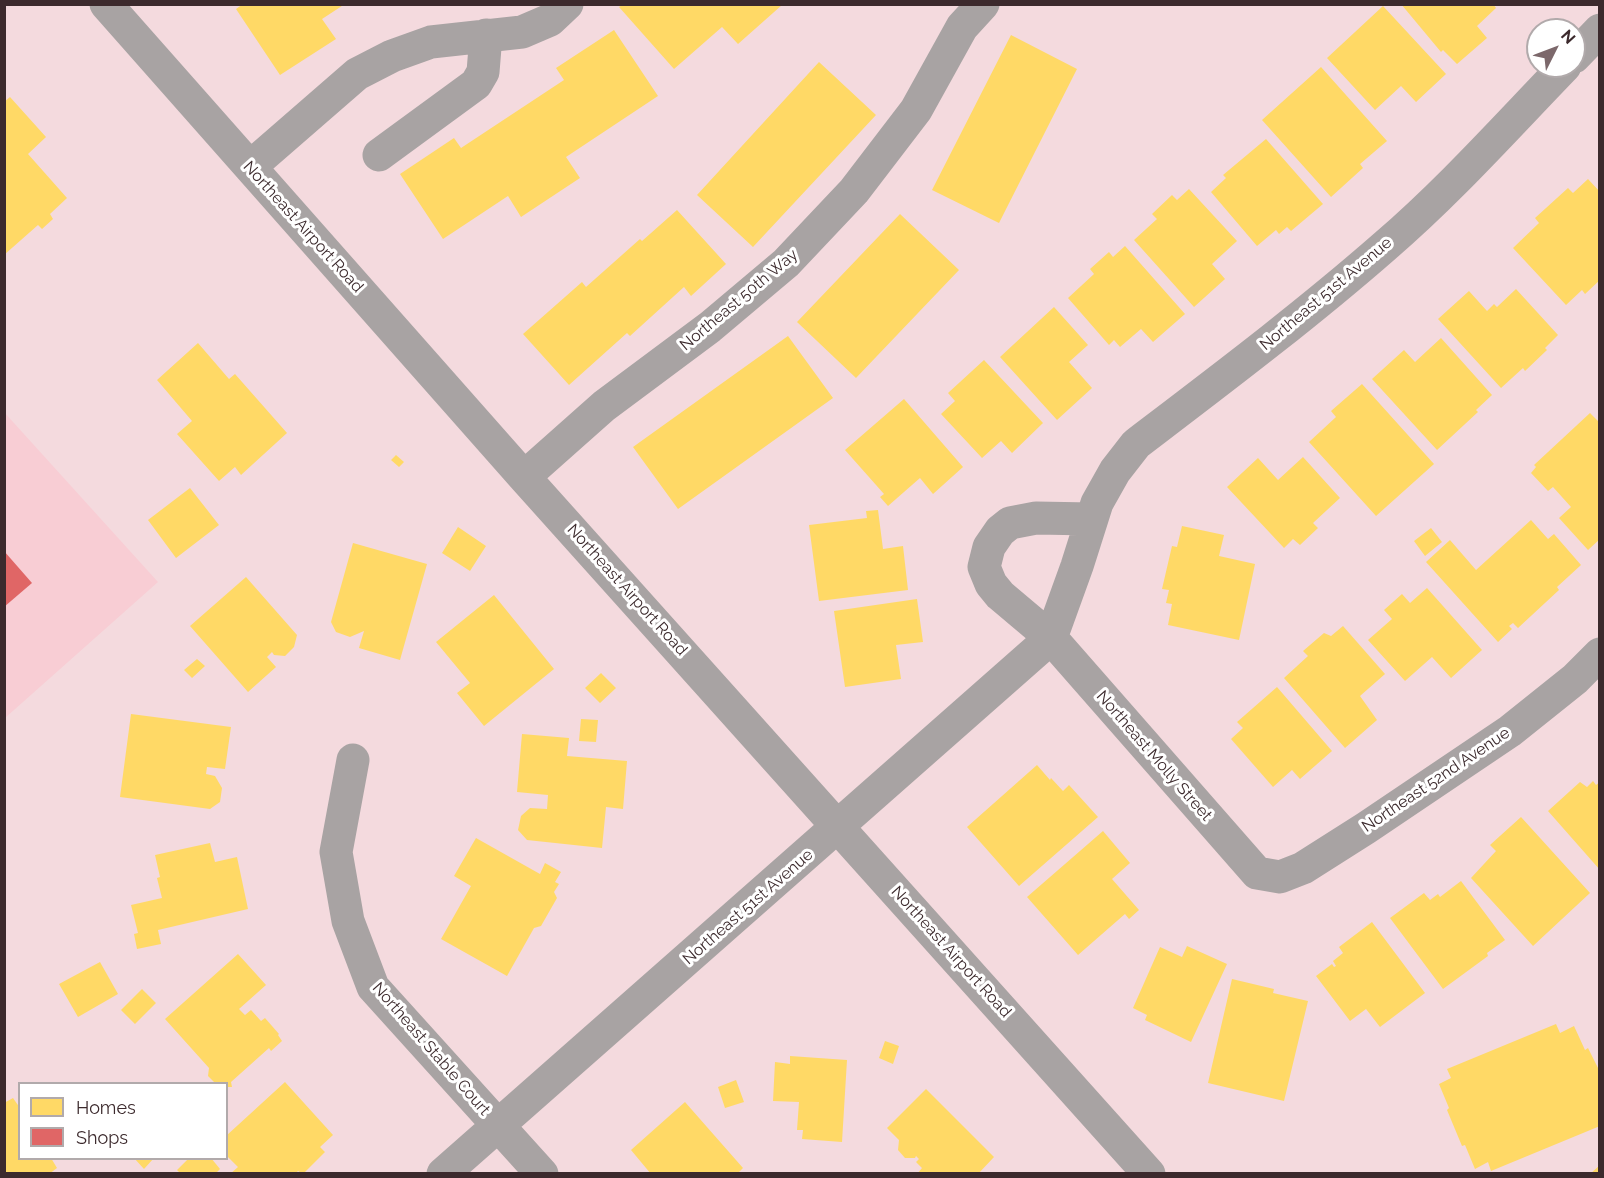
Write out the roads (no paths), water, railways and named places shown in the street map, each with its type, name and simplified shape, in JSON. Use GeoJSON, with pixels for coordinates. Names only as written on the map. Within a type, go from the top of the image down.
{"type":"FeatureCollection","features":[{"type":"Feature","properties":{"kind":"street","name":"Northeast Airport Road"},"geometry":{"type":"LineString","coordinates":[[106,4],[525,477],[1149,1173]]}},
{"type":"Feature","properties":{"kind":"street"},"geometry":{"type":"LineString","coordinates":[[250,167],[357,74],[392,56],[431,42],[522,32],[549,20],[567,4]]}},
{"type":"Feature","properties":{"kind":"street","name":"Northeast 50th Way"},"geometry":{"type":"LineString","coordinates":[[525,477],[604,406],[710,327],[786,263],[854,191],[902,128],[915,110],[962,27],[983,4]]}},
{"type":"Feature","properties":{"kind":"street"},"geometry":{"type":"LineString","coordinates":[[1586,44],[1599,30]]}},
{"type":"Feature","properties":{"kind":"street"},"geometry":{"type":"LineString","coordinates":[[379,155],[476,84],[483,72],[486,35]]}},
{"type":"Feature","properties":{"kind":"street","name":"Northeast 51st Avenue"},"geometry":{"type":"LineString","coordinates":[[443,1173],[1051,638],[1097,503],[1115,471],[1136,444],[1311,309],[1387,245],[1553,78]]}},
{"type":"Feature","properties":{"kind":"street"},"geometry":{"type":"LineString","coordinates":[[1051,638],[1000,595],[992,584],[984,567],[989,548],[1000,531],[1010,523],[1036,518],[1092,519]]}},
{"type":"Feature","properties":{"kind":"street","name":"Northeast Molly Street"},"geometry":{"type":"LineString","coordinates":[[1051,638],[1257,873]]}},
{"type":"Feature","properties":{"kind":"street","name":"Northeast 52nd Avenue"},"geometry":{"type":"LineString","coordinates":[[1257,873],[1280,877],[1303,868],[1366,828],[1510,731],[1575,679],[1599,654]]}},
{"type":"Feature","properties":{"kind":"street","name":"Northeast Stable Court"},"geometry":{"type":"LineString","coordinates":[[352,760],[336,852],[348,921],[373,987],[542,1173]]}}]}
